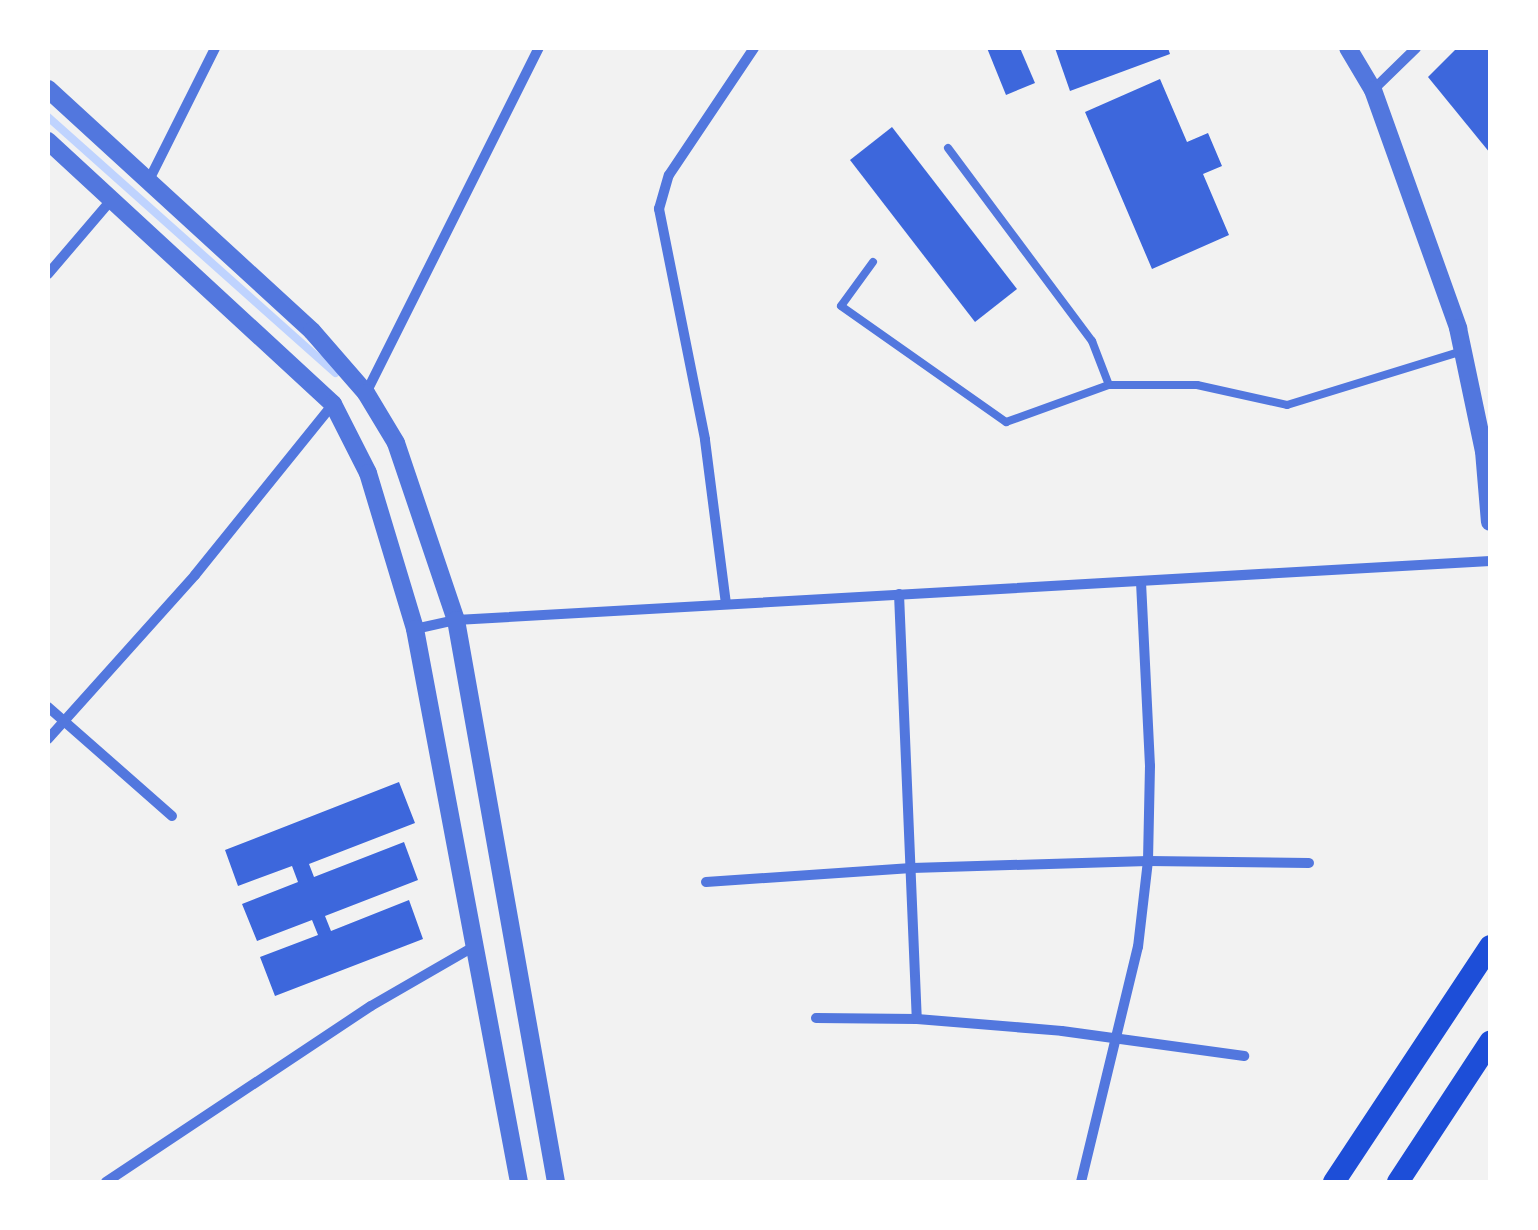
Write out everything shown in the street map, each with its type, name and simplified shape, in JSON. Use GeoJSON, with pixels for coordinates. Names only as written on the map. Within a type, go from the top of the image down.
{"type":"FeatureCollection","features":[{"type":"Feature","properties":{"kind":"main road"},"geometry":{"type":"LineString","coordinates":[[1334,1182],[1490,946]]}},
{"type":"Feature","properties":{"kind":"main road"},"geometry":{"type":"LineString","coordinates":[[1398,1182],[1490,1042]]}},
{"type":"Feature","properties":{"kind":"street"},"geometry":{"type":"LineString","coordinates":[[148,182],[215,48]]}},
{"type":"Feature","properties":{"kind":"street"},"geometry":{"type":"LineString","coordinates":[[366,393],[539,48]]}},
{"type":"Feature","properties":{"kind":"street"},"geometry":{"type":"LineString","coordinates":[[726,604],[703,424],[658,209],[669,175],[754,48]]}},
{"type":"Feature","properties":{"kind":"street"},"geometry":{"type":"LineString","coordinates":[[1348,48],[1374,90],[1463,350],[1484,451],[1490,522]]}},
{"type":"Feature","properties":{"kind":"street"},"geometry":{"type":"LineString","coordinates":[[1374,90],[1416,48]]}},
{"type":"Feature","properties":{"kind":"street"},"geometry":{"type":"LineString","coordinates":[[48,90],[312,331],[366,393],[396,443],[456,620],[556,1182]]}},
{"type":"Feature","properties":{"kind":"street"},"geometry":{"type":"LineString","coordinates":[[48,142],[333,404],[368,473],[415,629],[520,1182]]}},
{"type":"Feature","properties":{"kind":"street"},"geometry":{"type":"LineString","coordinates":[[48,274],[113,198]]}},
{"type":"Feature","properties":{"kind":"street"},"geometry":{"type":"LineString","coordinates":[[48,739],[195,575],[333,404]]}},
{"type":"Feature","properties":{"kind":"street"},"geometry":{"type":"LineString","coordinates":[[415,629],[456,620],[1490,561]]}},
{"type":"Feature","properties":{"kind":"street"},"geometry":{"type":"LineString","coordinates":[[1081,1182],[1138,947],[1148,861],[1150,766],[1141,582]]}},
{"type":"Feature","properties":{"kind":"street"},"geometry":{"type":"LineString","coordinates":[[899,594],[918,1019]]}},
{"type":"Feature","properties":{"kind":"street"},"geometry":{"type":"LineString","coordinates":[[48,706],[172,816]]}},
{"type":"Feature","properties":{"kind":"street"},"geometry":{"type":"LineString","coordinates":[[706,882],[912,868],[1148,861],[1309,863]]}},
{"type":"Feature","properties":{"kind":"street"},"geometry":{"type":"LineString","coordinates":[[106,1182],[370,1006],[476,946]]}},
{"type":"Feature","properties":{"kind":"street"},"geometry":{"type":"LineString","coordinates":[[816,1018],[918,1019],[1115,1036],[1244,1056]]}},
{"type":"Feature","properties":{"kind":"lane"},"geometry":{"type":"LineString","coordinates":[[948,148],[1092,341],[1108,385]]}},
{"type":"Feature","properties":{"kind":"lane"},"geometry":{"type":"LineString","coordinates":[[873,262],[841,306],[1006,422],[1108,385],[1197,385],[1288,406],[1463,350]]}},
{"type":"Feature","properties":{"kind":"building"},"geometry":{"type":"Polygon","coordinates":[[[987,48],[1020,48],[1035,83],[1006,95],[987,48]]]}},
{"type":"Feature","properties":{"kind":"building"},"geometry":{"type":"Polygon","coordinates":[[[1055,48],[1168,48],[1170,54],[1070,91],[1055,48]]]}},
{"type":"Feature","properties":{"kind":"building"},"geometry":{"type":"Polygon","coordinates":[[[1457,48],[1490,48],[1490,153],[1428,77],[1457,48]]]}},
{"type":"Feature","properties":{"kind":"building"},"geometry":{"type":"Polygon","coordinates":[[[1160,79],[1187,142],[1208,133],[1222,166],[1203,174],[1229,235],[1152,269],[1085,112],[1160,79]]]}},
{"type":"Feature","properties":{"kind":"building"},"geometry":{"type":"Polygon","coordinates":[[[892,127],[1017,289],[975,322],[850,160],[892,127]]]}},
{"type":"Feature","properties":{"kind":"building"},"geometry":{"type":"Polygon","coordinates":[[[399,782],[415,823],[309,864],[314,877],[404,842],[418,880],[325,916],[331,931],[409,900],[423,939],[275,996],[260,957],[318,935],[312,920],[257,941],[242,904],[298,882],[292,866],[238,886],[225,850],[399,782]]]}},
{"type":"Feature","properties":{"kind":"waterway"},"geometry":{"type":"LineString","coordinates":[[48,117],[335,373]]}}]}
